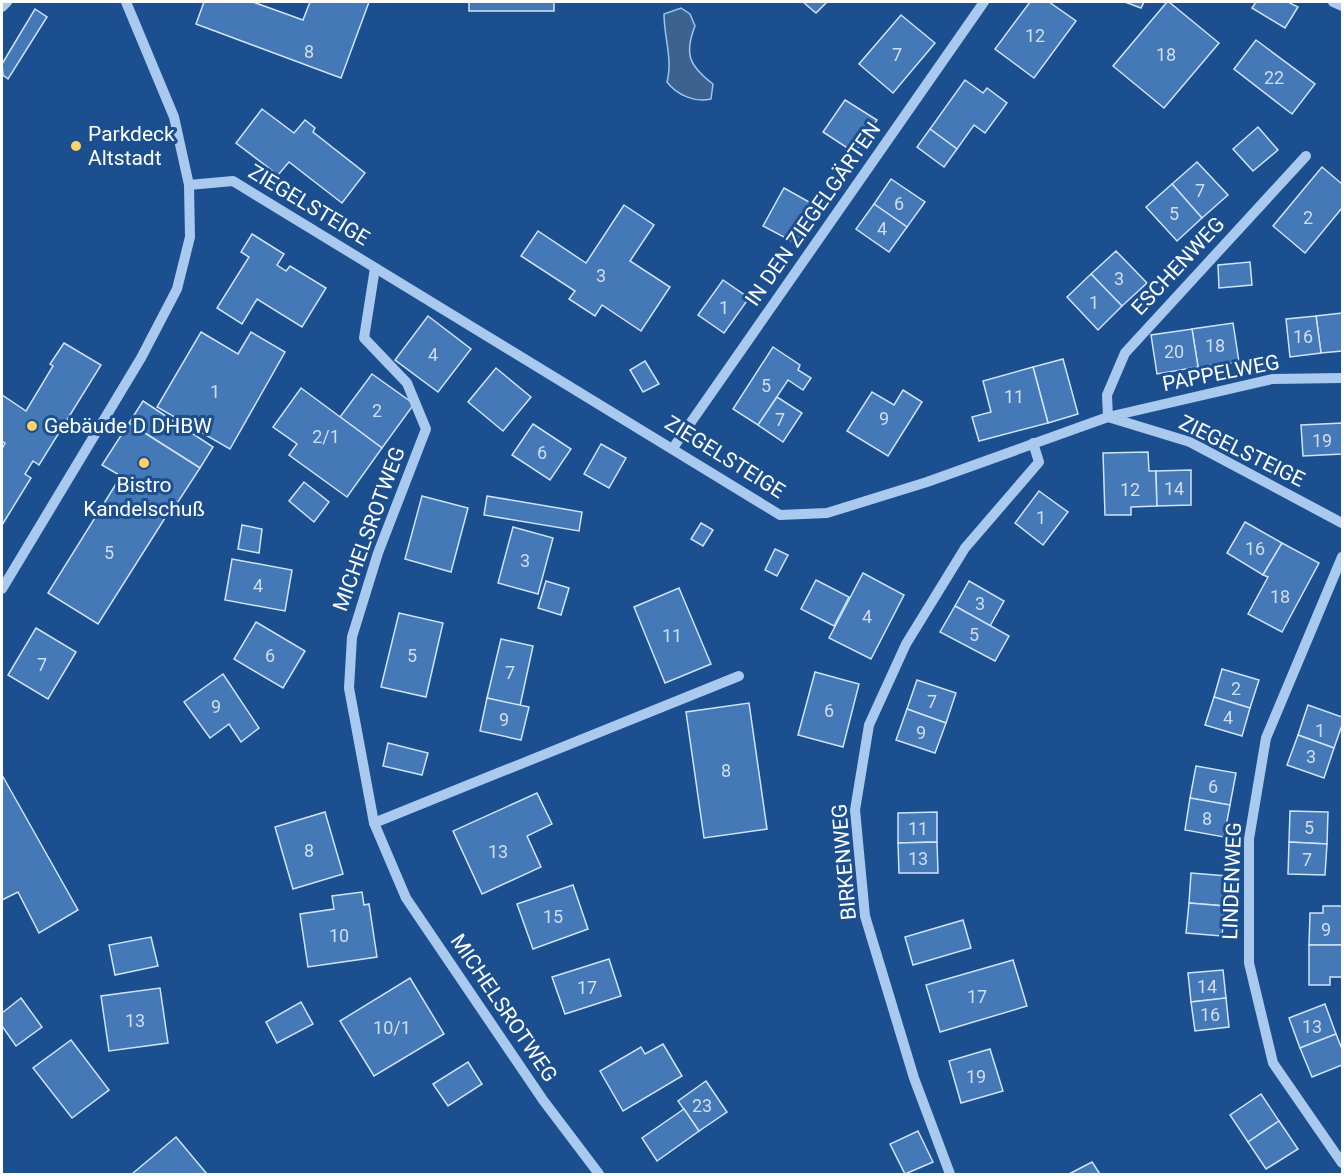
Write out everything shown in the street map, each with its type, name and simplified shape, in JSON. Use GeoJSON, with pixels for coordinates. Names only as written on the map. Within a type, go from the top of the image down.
{"type":"FeatureCollection","features":[{"type":"Feature","properties":{"kind":"street"},"geometry":{"type":"LineString","coordinates":[[2,7],[7,2]]}},
{"type":"Feature","properties":{"kind":"street"},"geometry":{"type":"LineString","coordinates":[[2,589],[141,358],[177,289],[190,237],[189,185],[174,117],[126,2]]}},
{"type":"Feature","properties":{"kind":"street","name":"IN DEN ZIEGELGÄRTEN"},"geometry":{"type":"LineString","coordinates":[[673,448],[984,2]]}},
{"type":"Feature","properties":{"kind":"street"},"geometry":{"type":"LineString","coordinates":[[1333,2],[1342,6]]}},
{"type":"Feature","properties":{"kind":"street","name":"ESCHENWEG"},"geometry":{"type":"LineString","coordinates":[[1108,417],[1107,395],[1125,353],[1306,156]]}},
{"type":"Feature","properties":{"kind":"street","name":"ZIEGELSTEIGE"},"geometry":{"type":"LineString","coordinates":[[189,185],[233,182],[780,515],[827,513],[927,482],[1108,417],[1190,442],[1342,523]]}},
{"type":"Feature","properties":{"kind":"street","name":"MICHELSROTWEG"},"geometry":{"type":"LineString","coordinates":[[375,268],[364,338],[407,383],[426,429],[378,553],[352,637],[349,688],[374,823],[406,898],[543,1101],[599,1174]]}},
{"type":"Feature","properties":{"kind":"street","name":"PAPPELWEG"},"geometry":{"type":"LineString","coordinates":[[1108,417],[1272,379],[1342,378]]}},
{"type":"Feature","properties":{"kind":"street","name":"BIRKENWEG"},"geometry":{"type":"LineString","coordinates":[[950,1174],[914,1078],[865,916],[855,810],[869,725],[906,644],[965,549],[1039,462],[1033,443]]}},
{"type":"Feature","properties":{"kind":"street","name":"LINDENWEG"},"geometry":{"type":"LineString","coordinates":[[1342,557],[1266,738],[1249,839],[1249,963],[1273,1063],[1342,1163]]}},
{"type":"Feature","properties":{"kind":"street"},"geometry":{"type":"LineString","coordinates":[[374,823],[739,676]]}},
{"type":"Feature","properties":{"kind":"water"},"geometry":{"type":"Polygon","coordinates":[[[681,8],[690,14],[695,26],[690,44],[691,59],[699,71],[713,84],[711,99],[699,100],[687,97],[667,82],[669,57],[664,14],[681,8]]]}},
{"type":"Feature","properties":{"kind":"building"},"geometry":{"type":"Polygon","coordinates":[[[204,2],[253,2],[303,20],[310,2],[369,2],[341,78],[196,24],[204,2]]]}},
{"type":"Feature","properties":{"kind":"building"},"geometry":{"type":"Polygon","coordinates":[[[469,2],[554,2],[554,11],[469,11],[469,2]]]}},
{"type":"Feature","properties":{"kind":"building"},"geometry":{"type":"Polygon","coordinates":[[[803,2],[827,2],[816,13],[803,2]]]}},
{"type":"Feature","properties":{"kind":"building"},"geometry":{"type":"Polygon","coordinates":[[[1030,2],[1049,2],[1076,21],[1034,78],[995,49],[1030,2]]]}},
{"type":"Feature","properties":{"kind":"building"},"geometry":{"type":"Polygon","coordinates":[[[1125,2],[1144,2],[1141,8],[1125,2]]]}},
{"type":"Feature","properties":{"kind":"building"},"geometry":{"type":"Polygon","coordinates":[[[1167,2],[1219,43],[1164,108],[1113,66],[1167,2]]]}},
{"type":"Feature","properties":{"kind":"building"},"geometry":{"type":"Polygon","coordinates":[[[1256,2],[1288,2],[1298,7],[1285,28],[1252,8],[1256,2]]]}},
{"type":"Feature","properties":{"kind":"building"},"geometry":{"type":"Polygon","coordinates":[[[35,9],[47,17],[8,79],[3,75],[2,64],[35,9]]]}},
{"type":"Feature","properties":{"kind":"building"},"geometry":{"type":"Polygon","coordinates":[[[901,15],[935,43],[893,93],[859,64],[901,15]]]}},
{"type":"Feature","properties":{"kind":"building"},"geometry":{"type":"Polygon","coordinates":[[[1256,40],[1315,84],[1292,114],[1234,69],[1256,40]]]}},
{"type":"Feature","properties":{"kind":"building"},"geometry":{"type":"Polygon","coordinates":[[[965,80],[983,93],[987,88],[1007,103],[985,133],[974,125],[957,149],[930,129],[965,80]]]}},
{"type":"Feature","properties":{"kind":"building"},"geometry":{"type":"Polygon","coordinates":[[[845,100],[877,120],[855,153],[823,132],[845,100]]]}},
{"type":"Feature","properties":{"kind":"building"},"geometry":{"type":"Polygon","coordinates":[[[262,109],[294,133],[305,120],[315,128],[313,132],[365,173],[342,203],[289,162],[278,175],[236,143],[262,109]]]}},
{"type":"Feature","properties":{"kind":"building"},"geometry":{"type":"Polygon","coordinates":[[[1258,127],[1278,150],[1253,171],[1233,149],[1258,127]]]}},
{"type":"Feature","properties":{"kind":"building"},"geometry":{"type":"Polygon","coordinates":[[[930,129],[957,149],[944,167],[917,147],[930,129]]]}},
{"type":"Feature","properties":{"kind":"building"},"geometry":{"type":"Polygon","coordinates":[[[1197,162],[1228,195],[1202,218],[1172,184],[1197,162]]]}},
{"type":"Feature","properties":{"kind":"building"},"geometry":{"type":"Polygon","coordinates":[[[1322,167],[1342,184],[1342,208],[1305,253],[1273,226],[1322,167]]]}},
{"type":"Feature","properties":{"kind":"building"},"geometry":{"type":"Polygon","coordinates":[[[891,179],[925,202],[907,227],[874,204],[891,179]]]}},
{"type":"Feature","properties":{"kind":"building"},"geometry":{"type":"Polygon","coordinates":[[[1172,184],[1202,218],[1177,241],[1146,207],[1172,184]]]}},
{"type":"Feature","properties":{"kind":"building"},"geometry":{"type":"Polygon","coordinates":[[[784,188],[818,207],[797,244],[763,226],[784,188]]]}},
{"type":"Feature","properties":{"kind":"building"},"geometry":{"type":"Polygon","coordinates":[[[874,204],[907,227],[889,252],[856,229],[874,204]]]}},
{"type":"Feature","properties":{"kind":"building"},"geometry":{"type":"Polygon","coordinates":[[[624,205],[654,225],[630,261],[670,287],[641,331],[602,305],[595,316],[569,299],[575,291],[521,256],[538,231],[586,263],[624,205]]]}},
{"type":"Feature","properties":{"kind":"building"},"geometry":{"type":"Polygon","coordinates":[[[252,234],[284,254],[277,265],[286,271],[290,266],[326,288],[302,327],[257,299],[242,324],[217,308],[249,257],[241,252],[252,234]]]}},
{"type":"Feature","properties":{"kind":"building"},"geometry":{"type":"Polygon","coordinates":[[[1116,251],[1147,283],[1122,306],[1091,274],[1116,251]]]}},
{"type":"Feature","properties":{"kind":"building"},"geometry":{"type":"Polygon","coordinates":[[[1250,262],[1252,285],[1219,288],[1218,265],[1250,262]]]}},
{"type":"Feature","properties":{"kind":"building"},"geometry":{"type":"Polygon","coordinates":[[[1091,274],[1122,306],[1098,330],[1067,297],[1091,274]]]}},
{"type":"Feature","properties":{"kind":"building"},"geometry":{"type":"Polygon","coordinates":[[[723,280],[749,298],[724,333],[698,315],[723,280]]]}},
{"type":"Feature","properties":{"kind":"building"},"geometry":{"type":"Polygon","coordinates":[[[1342,313],[1342,351],[1321,353],[1316,316],[1342,313]]]}},
{"type":"Feature","properties":{"kind":"building"},"geometry":{"type":"Polygon","coordinates":[[[428,316],[471,349],[438,392],[395,360],[428,316]]]}},
{"type":"Feature","properties":{"kind":"building"},"geometry":{"type":"Polygon","coordinates":[[[1316,316],[1321,353],[1290,357],[1286,319],[1316,316]]]}},
{"type":"Feature","properties":{"kind":"building"},"geometry":{"type":"Polygon","coordinates":[[[1233,323],[1239,362],[1198,367],[1192,329],[1233,323]]]}},
{"type":"Feature","properties":{"kind":"building"},"geometry":{"type":"Polygon","coordinates":[[[1192,329],[1198,367],[1157,374],[1151,335],[1192,329]]]}},
{"type":"Feature","properties":{"kind":"building"},"geometry":{"type":"Polygon","coordinates":[[[201,332],[238,354],[251,332],[285,352],[230,449],[157,407],[201,332]]]}},
{"type":"Feature","properties":{"kind":"building","name":"Gebäude D DHBW"},"geometry":{"type":"Polygon","coordinates":[[[64,343],[101,365],[39,465],[33,461],[25,474],[31,478],[2,525],[2,449],[5,443],[2,441],[2,395],[26,411],[53,366],[50,364],[64,343]]]}},
{"type":"Feature","properties":{"kind":"building"},"geometry":{"type":"Polygon","coordinates":[[[773,347],[800,365],[798,370],[811,378],[803,390],[788,380],[758,425],[733,409],[773,347]]]}},
{"type":"Feature","properties":{"kind":"building"},"geometry":{"type":"Polygon","coordinates":[[[1063,359],[1078,414],[1048,423],[1033,367],[1063,359]]]}},
{"type":"Feature","properties":{"kind":"building"},"geometry":{"type":"Polygon","coordinates":[[[645,361],[659,384],[643,392],[630,370],[645,361]]]}},
{"type":"Feature","properties":{"kind":"building"},"geometry":{"type":"Polygon","coordinates":[[[1033,367],[1048,423],[979,441],[972,417],[991,412],[983,381],[1033,367]]]}},
{"type":"Feature","properties":{"kind":"building"},"geometry":{"type":"Polygon","coordinates":[[[496,368],[531,397],[503,431],[468,402],[496,368]]]}},
{"type":"Feature","properties":{"kind":"building"},"geometry":{"type":"Polygon","coordinates":[[[372,374],[414,404],[382,448],[340,417],[372,374]]]}},
{"type":"Feature","properties":{"kind":"building"},"geometry":{"type":"Polygon","coordinates":[[[301,388],[382,448],[347,497],[289,455],[297,444],[273,427],[301,388]]]}},
{"type":"Feature","properties":{"kind":"building"},"geometry":{"type":"Polygon","coordinates":[[[903,390],[922,402],[888,456],[847,431],[872,392],[894,405],[903,390]]]}},
{"type":"Feature","properties":{"kind":"building"},"geometry":{"type":"Polygon","coordinates":[[[777,397],[802,413],[783,442],[758,425],[777,397]]]}},
{"type":"Feature","properties":{"kind":"building"},"geometry":{"type":"Polygon","coordinates":[[[143,401],[213,447],[200,468],[129,423],[143,401]]]}},
{"type":"Feature","properties":{"kind":"building"},"geometry":{"type":"Polygon","coordinates":[[[129,423],[200,468],[172,511],[170,510],[98,624],[48,593],[121,476],[102,465],[129,423]]]}},
{"type":"Feature","properties":{"kind":"building"},"geometry":{"type":"Polygon","coordinates":[[[1342,423],[1342,454],[1303,456],[1301,425],[1342,423]]]}},
{"type":"Feature","properties":{"kind":"building"},"geometry":{"type":"Polygon","coordinates":[[[533,424],[571,449],[550,480],[512,455],[533,424]]]}},
{"type":"Feature","properties":{"kind":"building"},"geometry":{"type":"Polygon","coordinates":[[[601,444],[626,458],[609,488],[584,474],[601,444]]]}},
{"type":"Feature","properties":{"kind":"building"},"geometry":{"type":"Polygon","coordinates":[[[1148,452],[1149,471],[1156,471],[1157,506],[1131,507],[1131,515],[1105,515],[1103,453],[1148,452]]]}},
{"type":"Feature","properties":{"kind":"building"},"geometry":{"type":"Polygon","coordinates":[[[1191,470],[1191,505],[1157,506],[1156,471],[1191,470]]]}},
{"type":"Feature","properties":{"kind":"building"},"geometry":{"type":"Polygon","coordinates":[[[304,482],[329,502],[314,522],[289,501],[304,482]]]}},
{"type":"Feature","properties":{"kind":"building"},"geometry":{"type":"Polygon","coordinates":[[[1039,491],[1068,512],[1043,545],[1015,523],[1039,491]]]}},
{"type":"Feature","properties":{"kind":"building"},"geometry":{"type":"Polygon","coordinates":[[[422,496],[468,508],[451,572],[405,559],[422,496]]]}},
{"type":"Feature","properties":{"kind":"building"},"geometry":{"type":"Polygon","coordinates":[[[487,496],[582,512],[579,531],[484,515],[487,496]]]}},
{"type":"Feature","properties":{"kind":"building"},"geometry":{"type":"Polygon","coordinates":[[[1245,522],[1282,543],[1263,575],[1227,553],[1245,522]]]}},
{"type":"Feature","properties":{"kind":"building"},"geometry":{"type":"Polygon","coordinates":[[[701,523],[713,530],[703,546],[691,539],[701,523]]]}},
{"type":"Feature","properties":{"kind":"building"},"geometry":{"type":"Polygon","coordinates":[[[242,525],[262,529],[259,553],[238,549],[242,525]]]}},
{"type":"Feature","properties":{"kind":"building"},"geometry":{"type":"Polygon","coordinates":[[[513,527],[553,538],[538,594],[498,583],[513,527]]]}},
{"type":"Feature","properties":{"kind":"building"},"geometry":{"type":"Polygon","coordinates":[[[1282,543],[1319,563],[1282,632],[1248,614],[1268,577],[1263,575],[1282,543]]]}},
{"type":"Feature","properties":{"kind":"building"},"geometry":{"type":"Polygon","coordinates":[[[775,549],[788,555],[777,576],[765,570],[775,549]]]}},
{"type":"Feature","properties":{"kind":"building"},"geometry":{"type":"Polygon","coordinates":[[[232,559],[292,570],[285,611],[225,600],[232,559]]]}},
{"type":"Feature","properties":{"kind":"building"},"geometry":{"type":"Polygon","coordinates":[[[863,573],[904,595],[871,659],[829,638],[863,573]]]}},
{"type":"Feature","properties":{"kind":"building"},"geometry":{"type":"Polygon","coordinates":[[[816,580],[849,597],[834,626],[801,609],[816,580]]]}},
{"type":"Feature","properties":{"kind":"building"},"geometry":{"type":"Polygon","coordinates":[[[546,581],[569,588],[561,615],[538,608],[546,581]]]}},
{"type":"Feature","properties":{"kind":"building"},"geometry":{"type":"Polygon","coordinates":[[[969,581],[1004,601],[990,626],[955,606],[969,581]]]}},
{"type":"Feature","properties":{"kind":"building"},"geometry":{"type":"Polygon","coordinates":[[[679,588],[711,664],[665,683],[634,607],[679,588]]]}},
{"type":"Feature","properties":{"kind":"building"},"geometry":{"type":"Polygon","coordinates":[[[955,606],[1009,636],[995,661],[940,632],[955,606]]]}},
{"type":"Feature","properties":{"kind":"building"},"geometry":{"type":"Polygon","coordinates":[[[399,613],[443,623],[426,697],[381,687],[399,613]]]}},
{"type":"Feature","properties":{"kind":"building"},"geometry":{"type":"Polygon","coordinates":[[[256,622],[305,651],[283,688],[234,659],[256,622]]]}},
{"type":"Feature","properties":{"kind":"building"},"geometry":{"type":"Polygon","coordinates":[[[36,628],[76,652],[48,699],[8,675],[36,628]]]}},
{"type":"Feature","properties":{"kind":"building"},"geometry":{"type":"Polygon","coordinates":[[[501,639],[533,646],[520,706],[487,698],[501,639]]]}},
{"type":"Feature","properties":{"kind":"building"},"geometry":{"type":"Polygon","coordinates":[[[1222,669],[1259,680],[1250,708],[1214,697],[1222,669]]]}},
{"type":"Feature","properties":{"kind":"building"},"geometry":{"type":"Polygon","coordinates":[[[815,672],[859,684],[843,747],[798,735],[815,672]]]}},
{"type":"Feature","properties":{"kind":"building"},"geometry":{"type":"Polygon","coordinates":[[[223,674],[259,728],[241,742],[229,724],[210,738],[184,702],[223,674]]]}},
{"type":"Feature","properties":{"kind":"building"},"geometry":{"type":"Polygon","coordinates":[[[917,680],[956,693],[946,723],[907,709],[917,680]]]}},
{"type":"Feature","properties":{"kind":"building"},"geometry":{"type":"Polygon","coordinates":[[[1214,697],[1250,708],[1242,736],[1205,725],[1214,697]]]}},
{"type":"Feature","properties":{"kind":"building"},"geometry":{"type":"Polygon","coordinates":[[[487,698],[529,707],[521,740],[480,731],[487,698]]]}},
{"type":"Feature","properties":{"kind":"building"},"geometry":{"type":"Polygon","coordinates":[[[749,703],[767,829],[704,838],[686,712],[749,703]]]}},
{"type":"Feature","properties":{"kind":"building"},"geometry":{"type":"Polygon","coordinates":[[[1308,705],[1342,717],[1342,725],[1334,748],[1298,735],[1308,705]]]}},
{"type":"Feature","properties":{"kind":"building"},"geometry":{"type":"Polygon","coordinates":[[[907,709],[946,723],[935,753],[896,740],[907,709]]]}},
{"type":"Feature","properties":{"kind":"building"},"geometry":{"type":"Polygon","coordinates":[[[1298,735],[1334,748],[1324,778],[1287,765],[1298,735]]]}},
{"type":"Feature","properties":{"kind":"building"},"geometry":{"type":"Polygon","coordinates":[[[388,743],[428,753],[422,775],[383,766],[388,743]]]}},
{"type":"Feature","properties":{"kind":"building"},"geometry":{"type":"Polygon","coordinates":[[[1196,766],[1236,773],[1230,805],[1190,798],[1196,766]]]}},
{"type":"Feature","properties":{"kind":"building"},"geometry":{"type":"Polygon","coordinates":[[[2,775],[78,910],[39,933],[18,892],[2,900],[2,775]]]}},
{"type":"Feature","properties":{"kind":"building"},"geometry":{"type":"Polygon","coordinates":[[[537,793],[552,824],[527,836],[541,867],[482,894],[453,831],[537,793]]]}},
{"type":"Feature","properties":{"kind":"building"},"geometry":{"type":"Polygon","coordinates":[[[1190,798],[1230,805],[1224,837],[1185,830],[1190,798]]]}},
{"type":"Feature","properties":{"kind":"building"},"geometry":{"type":"Polygon","coordinates":[[[1290,811],[1328,812],[1327,844],[1289,842],[1290,811]]]}},
{"type":"Feature","properties":{"kind":"building"},"geometry":{"type":"Polygon","coordinates":[[[325,812],[343,874],[293,889],[275,827],[325,812]]]}},
{"type":"Feature","properties":{"kind":"building"},"geometry":{"type":"Polygon","coordinates":[[[937,812],[937,842],[898,843],[898,813],[937,812]]]}},
{"type":"Feature","properties":{"kind":"building"},"geometry":{"type":"Polygon","coordinates":[[[937,842],[938,873],[899,873],[898,843],[937,842]]]}},
{"type":"Feature","properties":{"kind":"building"},"geometry":{"type":"Polygon","coordinates":[[[1289,842],[1327,844],[1325,875],[1288,874],[1289,842]]]}},
{"type":"Feature","properties":{"kind":"building"},"geometry":{"type":"Polygon","coordinates":[[[1191,873],[1227,876],[1225,906],[1189,903],[1191,873]]]}},
{"type":"Feature","properties":{"kind":"building"},"geometry":{"type":"Polygon","coordinates":[[[573,885],[588,929],[533,949],[517,904],[573,885]]]}},
{"type":"Feature","properties":{"kind":"building"},"geometry":{"type":"Polygon","coordinates":[[[362,892],[364,905],[369,904],[377,957],[308,967],[300,914],[334,909],[332,896],[362,892]]]}},
{"type":"Feature","properties":{"kind":"building"},"geometry":{"type":"Polygon","coordinates":[[[1189,903],[1225,906],[1222,936],[1186,933],[1189,903]]]}},
{"type":"Feature","properties":{"kind":"building"},"geometry":{"type":"Polygon","coordinates":[[[1323,906],[1342,906],[1342,945],[1309,945],[1310,913],[1323,913],[1323,906]]]}},
{"type":"Feature","properties":{"kind":"building"},"geometry":{"type":"Polygon","coordinates":[[[963,920],[971,948],[913,965],[905,937],[963,920]]]}},
{"type":"Feature","properties":{"kind":"building"},"geometry":{"type":"Polygon","coordinates":[[[151,937],[158,966],[115,975],[109,945],[151,937]]]}},
{"type":"Feature","properties":{"kind":"building"},"geometry":{"type":"Polygon","coordinates":[[[1309,945],[1342,945],[1342,977],[1330,977],[1330,985],[1309,985],[1309,945]]]}},
{"type":"Feature","properties":{"kind":"building"},"geometry":{"type":"Polygon","coordinates":[[[609,959],[621,996],[565,1014],[552,977],[609,959]]]}},
{"type":"Feature","properties":{"kind":"building"},"geometry":{"type":"Polygon","coordinates":[[[1013,960],[1027,1006],[940,1032],[926,985],[1013,960]]]}},
{"type":"Feature","properties":{"kind":"building"},"geometry":{"type":"Polygon","coordinates":[[[1223,970],[1226,998],[1191,1002],[1188,973],[1223,970]]]}},
{"type":"Feature","properties":{"kind":"building"},"geometry":{"type":"Polygon","coordinates":[[[410,978],[444,1034],[374,1076],[340,1021],[410,978]]]}},
{"type":"Feature","properties":{"kind":"building"},"geometry":{"type":"Polygon","coordinates":[[[160,988],[168,1043],[109,1051],[101,996],[160,988]]]}},
{"type":"Feature","properties":{"kind":"building"},"geometry":{"type":"Polygon","coordinates":[[[21,998],[42,1027],[16,1046],[2,1026],[2,1013],[21,998]]]}},
{"type":"Feature","properties":{"kind":"building"},"geometry":{"type":"Polygon","coordinates":[[[1226,998],[1229,1027],[1195,1031],[1191,1002],[1226,998]]]}},
{"type":"Feature","properties":{"kind":"building"},"geometry":{"type":"Polygon","coordinates":[[[301,1002],[313,1024],[277,1043],[266,1022],[301,1002]]]}},
{"type":"Feature","properties":{"kind":"building"},"geometry":{"type":"Polygon","coordinates":[[[1325,1004],[1336,1034],[1300,1048],[1289,1018],[1325,1004]]]}},
{"type":"Feature","properties":{"kind":"building"},"geometry":{"type":"Polygon","coordinates":[[[1336,1034],[1342,1049],[1342,1065],[1312,1077],[1300,1048],[1336,1034]]]}},
{"type":"Feature","properties":{"kind":"building"},"geometry":{"type":"Polygon","coordinates":[[[71,1040],[109,1090],[72,1118],[33,1068],[71,1040]]]}},
{"type":"Feature","properties":{"kind":"building"},"geometry":{"type":"Polygon","coordinates":[[[663,1044],[682,1076],[623,1111],[600,1071],[641,1047],[645,1054],[663,1044]]]}},
{"type":"Feature","properties":{"kind":"building"},"geometry":{"type":"Polygon","coordinates":[[[990,1049],[1003,1091],[961,1103],[949,1061],[990,1049]]]}},
{"type":"Feature","properties":{"kind":"building"},"geometry":{"type":"Polygon","coordinates":[[[468,1062],[482,1084],[448,1106],[433,1084],[468,1062]]]}},
{"type":"Feature","properties":{"kind":"building"},"geometry":{"type":"Polygon","coordinates":[[[706,1081],[727,1112],[699,1131],[678,1101],[706,1081]]]}},
{"type":"Feature","properties":{"kind":"building"},"geometry":{"type":"Polygon","coordinates":[[[1261,1094],[1279,1121],[1248,1142],[1230,1115],[1261,1094]]]}},
{"type":"Feature","properties":{"kind":"building"},"geometry":{"type":"Polygon","coordinates":[[[684,1109],[699,1131],[657,1161],[642,1138],[684,1109]]]}},
{"type":"Feature","properties":{"kind":"building"},"geometry":{"type":"Polygon","coordinates":[[[1279,1121],[1298,1149],[1266,1169],[1248,1142],[1279,1121]]]}},
{"type":"Feature","properties":{"kind":"building"},"geometry":{"type":"Polygon","coordinates":[[[918,1131],[933,1162],[905,1174],[890,1144],[918,1131]]]}},
{"type":"Feature","properties":{"kind":"building"},"geometry":{"type":"Polygon","coordinates":[[[176,1137],[207,1174],[132,1174],[176,1137]]]}},
{"type":"Feature","properties":{"kind":"building"},"geometry":{"type":"Polygon","coordinates":[[[1092,1162],[1100,1174],[1069,1174],[1092,1162]]]}},
{"type":"Feature","properties":{"kind":"place","name":"Parkdeck Altstadt"},"geometry":{"type":"Point","coordinates":[76,146]}},
{"type":"Feature","properties":{"kind":"place","name":"Gebäude D DHBW"},"geometry":{"type":"Point","coordinates":[32,426]}},
{"type":"Feature","properties":{"kind":"place","name":"Bistro Kandelschuß"},"geometry":{"type":"Point","coordinates":[144,463]}}]}
